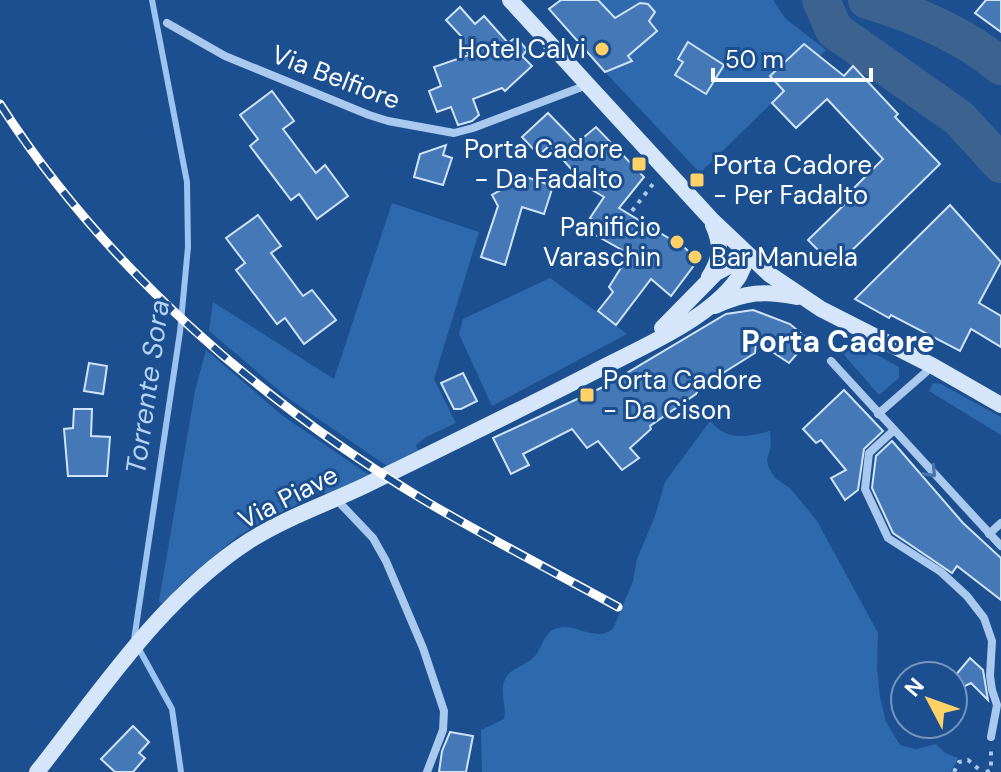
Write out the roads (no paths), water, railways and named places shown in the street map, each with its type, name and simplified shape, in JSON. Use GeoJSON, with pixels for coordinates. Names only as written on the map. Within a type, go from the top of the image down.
{"type":"FeatureCollection","features":[{"type":"Feature","properties":{"kind":"main road"},"geometry":{"type":"LineString","coordinates":[[510,0],[711,219],[769,274],[806,299],[1001,405]]}},
{"type":"Feature","properties":{"kind":"main road"},"geometry":{"type":"LineString","coordinates":[[706,283],[721,254],[720,240],[711,219]]}},
{"type":"Feature","properties":{"kind":"main road","name":"Via Piave"},"geometry":{"type":"LineString","coordinates":[[629,353],[672,320],[706,283],[728,265],[748,256]]}},
{"type":"Feature","properties":{"kind":"main road","name":"Via Piave"},"geometry":{"type":"LineString","coordinates":[[37,772],[158,620],[200,580],[251,540],[494,423],[668,334],[700,313],[738,277],[748,256]]}},
{"type":"Feature","properties":{"kind":"main road"},"geometry":{"type":"LineString","coordinates":[[700,313],[752,292],[806,299]]}},
{"type":"Feature","properties":{"kind":"street","name":"Via Belfiore"},"geometry":{"type":"LineString","coordinates":[[167,23],[225,56],[369,115],[454,133],[588,85]]}},
{"type":"Feature","properties":{"kind":"street"},"geometry":{"type":"LineString","coordinates":[[831,361],[1001,546]]}},
{"type":"Feature","properties":{"kind":"street"},"geometry":{"type":"LineString","coordinates":[[878,414],[933,366]]}},
{"type":"Feature","properties":{"kind":"street"},"geometry":{"type":"LineString","coordinates":[[893,431],[869,453],[865,489],[888,538],[941,572],[967,596],[984,618],[992,641],[990,676],[997,705],[991,737]]}},
{"type":"Feature","properties":{"kind":"street"},"geometry":{"type":"LineString","coordinates":[[336,499],[373,538],[423,648],[444,711],[443,730],[427,772]]}},
{"type":"Feature","properties":{"kind":"street"},"geometry":{"type":"LineString","coordinates":[[989,534],[1001,523]]}},
{"type":"Feature","properties":{"kind":"waterway","name":"Torrente Sora"},"geometry":{"type":"LineString","coordinates":[[152,0],[187,182],[188,247],[180,332],[134,640],[172,709],[181,772]]}},
{"type":"Feature","properties":{"kind":"waterway"},"geometry":{"type":"LineString","coordinates":[[821,0],[834,30],[959,118],[1001,164]]}},
{"type":"Feature","properties":{"kind":"waterway"},"geometry":{"type":"LineString","coordinates":[[867,0],[937,26],[1001,66]]}},
{"type":"Feature","properties":{"kind":"railway"},"geometry":{"type":"LineString","coordinates":[[0,104],[42,164],[137,276],[247,375],[305,421],[427,502],[618,607]]}},
{"type":"Feature","properties":{"kind":"place","name":"Hotel Calvi"},"geometry":{"type":"Point","coordinates":[602,49]}},
{"type":"Feature","properties":{"kind":"place","name":"Porta Cadore - Da Fadalto"},"geometry":{"type":"Point","coordinates":[639,164]}},
{"type":"Feature","properties":{"kind":"place","name":"Porta Cadore - Per Fadalto"},"geometry":{"type":"Point","coordinates":[697,180]}},
{"type":"Feature","properties":{"kind":"place","name":"Panificio Varaschin"},"geometry":{"type":"Point","coordinates":[677,242]}},
{"type":"Feature","properties":{"kind":"place","name":"Bar Manuela"},"geometry":{"type":"Point","coordinates":[695,257]}},
{"type":"Feature","properties":{"kind":"place","name":"Porta Cadore - Da Cison"},"geometry":{"type":"Point","coordinates":[587,395]}},
{"type":"Feature","properties":{"kind":"district","name":"Porta Cadore"},"geometry":{"type":"Point","coordinates":[838,342]}}]}
